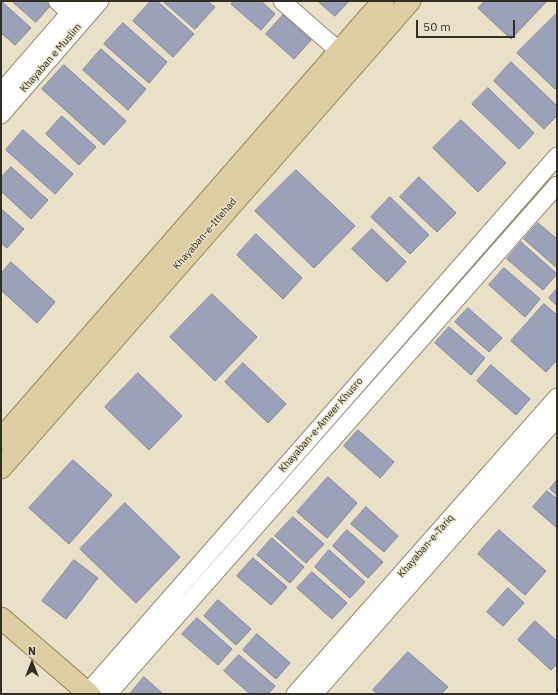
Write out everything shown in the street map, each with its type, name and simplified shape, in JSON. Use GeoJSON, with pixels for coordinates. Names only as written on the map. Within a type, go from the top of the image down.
{"type":"FeatureCollection","features":[{"type":"Feature","properties":{"kind":"main road","name":"Khayaban-e-Ittehad"},"geometry":{"type":"LineString","coordinates":[[1,439],[384,1]]}},
{"type":"Feature","properties":{"kind":"main road","name":"Khayaban-e-Ittehad"},"geometry":{"type":"LineString","coordinates":[[1,468],[410,1]]}},
{"type":"Feature","properties":{"kind":"main road"},"geometry":{"type":"LineString","coordinates":[[1,618],[87,693]]}},
{"type":"Feature","properties":{"kind":"street"},"geometry":{"type":"LineString","coordinates":[[1,92],[51,47],[75,7],[57,1]]}},
{"type":"Feature","properties":{"kind":"street","name":"Khayaban e Muslim"},"geometry":{"type":"LineString","coordinates":[[1,115],[51,47],[100,1]]}},
{"type":"Feature","properties":{"kind":"street"},"geometry":{"type":"LineString","coordinates":[[282,1],[339,52]]}},
{"type":"Feature","properties":{"kind":"street","name":"Khayaban-e-Ameer Khusro"},"geometry":{"type":"LineString","coordinates":[[87,693],[557,156]]}},
{"type":"Feature","properties":{"kind":"street"},"geometry":{"type":"LineString","coordinates":[[537,179],[537,186],[540,191],[546,193],[555,188]]}},
{"type":"Feature","properties":{"kind":"street","name":"Khayaban-e-Ameer Khusro"},"geometry":{"type":"LineString","coordinates":[[108,694],[555,188]]}},
{"type":"Feature","properties":{"kind":"street"},"geometry":{"type":"LineString","coordinates":[[521,197],[532,202],[535,209]]}},
{"type":"Feature","properties":{"kind":"street","name":"Khayaban-e-Tariq"},"geometry":{"type":"LineString","coordinates":[[314,694],[503,469],[557,397]]}},
{"type":"Feature","properties":{"kind":"street","name":"Khayaban-e-Tariq"},"geometry":{"type":"LineString","coordinates":[[295,694],[503,469],[557,418]]}},
{"type":"Feature","properties":{"kind":"building"},"geometry":{"type":"Polygon","coordinates":[[[1,1],[31,28],[15,45],[1,33],[1,1]]]}},
{"type":"Feature","properties":{"kind":"building"},"geometry":{"type":"Polygon","coordinates":[[[12,1],[45,1],[50,6],[36,22],[12,1]]]}},
{"type":"Feature","properties":{"kind":"building"},"geometry":{"type":"Polygon","coordinates":[[[151,1],[157,1],[194,34],[173,57],[133,21],[151,1]]]}},
{"type":"Feature","properties":{"kind":"building"},"geometry":{"type":"Polygon","coordinates":[[[163,1],[207,1],[215,7],[195,29],[163,1]]]}},
{"type":"Feature","properties":{"kind":"building"},"geometry":{"type":"Polygon","coordinates":[[[234,1],[261,1],[275,14],[261,30],[231,4],[234,1]]]}},
{"type":"Feature","properties":{"kind":"building"},"geometry":{"type":"Polygon","coordinates":[[[318,1],[349,1],[335,16],[318,1]]]}},
{"type":"Feature","properties":{"kind":"building"},"geometry":{"type":"Polygon","coordinates":[[[485,1],[547,1],[511,39],[478,8],[485,1]]]}},
{"type":"Feature","properties":{"kind":"building"},"geometry":{"type":"Polygon","coordinates":[[[557,13],[557,87],[555,89],[517,53],[557,13]]]}},
{"type":"Feature","properties":{"kind":"building"},"geometry":{"type":"Polygon","coordinates":[[[283,15],[311,40],[294,59],[266,34],[283,15]]]}},
{"type":"Feature","properties":{"kind":"building"},"geometry":{"type":"Polygon","coordinates":[[[123,23],[167,62],[149,83],[104,44],[123,23]]]}},
{"type":"Feature","properties":{"kind":"building"},"geometry":{"type":"Polygon","coordinates":[[[101,49],[146,89],[128,110],[83,70],[101,49]]]}},
{"type":"Feature","properties":{"kind":"building"},"geometry":{"type":"Polygon","coordinates":[[[511,62],[557,106],[557,116],[544,129],[494,81],[511,62]]]}},
{"type":"Feature","properties":{"kind":"building"},"geometry":{"type":"Polygon","coordinates":[[[64,65],[126,121],[104,145],[42,89],[64,65]]]}},
{"type":"Feature","properties":{"kind":"building"},"geometry":{"type":"Polygon","coordinates":[[[488,88],[534,133],[519,149],[472,104],[488,88]]]}},
{"type":"Feature","properties":{"kind":"building"},"geometry":{"type":"Polygon","coordinates":[[[62,116],[96,147],[79,165],[46,134],[62,116]]]}},
{"type":"Feature","properties":{"kind":"building"},"geometry":{"type":"Polygon","coordinates":[[[461,120],[506,163],[478,192],[433,148],[461,120]]]}},
{"type":"Feature","properties":{"kind":"building"},"geometry":{"type":"Polygon","coordinates":[[[23,130],[73,174],[55,194],[6,150],[23,130]]]}},
{"type":"Feature","properties":{"kind":"building"},"geometry":{"type":"Polygon","coordinates":[[[11,167],[48,200],[31,219],[1,191],[1,178],[11,167]]]}},
{"type":"Feature","properties":{"kind":"building"},"geometry":{"type":"Polygon","coordinates":[[[296,170],[355,226],[314,268],[255,211],[296,170]]]}},
{"type":"Feature","properties":{"kind":"building"},"geometry":{"type":"Polygon","coordinates":[[[419,177],[456,213],[437,232],[400,197],[419,177]]]}},
{"type":"Feature","properties":{"kind":"building"},"geometry":{"type":"Polygon","coordinates":[[[390,197],[429,235],[410,254],[371,217],[390,197]]]}},
{"type":"Feature","properties":{"kind":"building"},"geometry":{"type":"Polygon","coordinates":[[[1,209],[24,229],[7,248],[1,243],[1,209]]]}},
{"type":"Feature","properties":{"kind":"building"},"geometry":{"type":"Polygon","coordinates":[[[538,223],[557,239],[557,268],[524,239],[538,223]]]}},
{"type":"Feature","properties":{"kind":"building"},"geometry":{"type":"Polygon","coordinates":[[[372,229],[406,262],[387,282],[352,249],[372,229]]]}},
{"type":"Feature","properties":{"kind":"building"},"geometry":{"type":"Polygon","coordinates":[[[256,234],[302,278],[283,299],[237,255],[256,234]]]}},
{"type":"Feature","properties":{"kind":"building"},"geometry":{"type":"Polygon","coordinates":[[[521,242],[557,274],[543,290],[507,259],[521,242]]]}},
{"type":"Feature","properties":{"kind":"building"},"geometry":{"type":"Polygon","coordinates":[[[11,262],[55,302],[37,323],[1,290],[1,274],[11,262]]]}},
{"type":"Feature","properties":{"kind":"building"},"geometry":{"type":"Polygon","coordinates":[[[504,268],[540,299],[525,317],[489,285],[504,268]]]}},
{"type":"Feature","properties":{"kind":"building"},"geometry":{"type":"Polygon","coordinates":[[[557,289],[557,306],[549,298],[557,289]]]}},
{"type":"Feature","properties":{"kind":"building"},"geometry":{"type":"Polygon","coordinates":[[[212,294],[257,337],[215,381],[170,337],[212,294]]]}},
{"type":"Feature","properties":{"kind":"building"},"geometry":{"type":"Polygon","coordinates":[[[544,304],[557,315],[557,360],[546,372],[511,341],[544,304]]]}},
{"type":"Feature","properties":{"kind":"building"},"geometry":{"type":"Polygon","coordinates":[[[468,308],[502,338],[489,352],[455,322],[468,308]]]}},
{"type":"Feature","properties":{"kind":"building"},"geometry":{"type":"Polygon","coordinates":[[[449,327],[485,358],[471,375],[435,343],[449,327]]]}},
{"type":"Feature","properties":{"kind":"building"},"geometry":{"type":"Polygon","coordinates":[[[243,363],[286,404],[268,423],[225,382],[243,363]]]}},
{"type":"Feature","properties":{"kind":"building"},"geometry":{"type":"Polygon","coordinates":[[[491,365],[530,399],[516,415],[477,381],[491,365]]]}},
{"type":"Feature","properties":{"kind":"building"},"geometry":{"type":"Polygon","coordinates":[[[138,373],[182,416],[149,450],[105,407],[138,373]]]}},
{"type":"Feature","properties":{"kind":"building"},"geometry":{"type":"Polygon","coordinates":[[[358,430],[394,462],[380,478],[344,446],[358,430]]]}},
{"type":"Feature","properties":{"kind":"building"},"geometry":{"type":"Polygon","coordinates":[[[73,460],[112,495],[69,544],[29,508],[73,460]]]}},
{"type":"Feature","properties":{"kind":"building"},"geometry":{"type":"Polygon","coordinates":[[[328,477],[357,503],[327,538],[297,512],[328,477]]]}},
{"type":"Feature","properties":{"kind":"building"},"geometry":{"type":"Polygon","coordinates":[[[557,480],[557,495],[550,489],[557,480]]]}},
{"type":"Feature","properties":{"kind":"building"},"geometry":{"type":"Polygon","coordinates":[[[547,491],[557,499],[557,528],[533,507],[547,491]]]}},
{"type":"Feature","properties":{"kind":"building"},"geometry":{"type":"Polygon","coordinates":[[[125,503],[180,557],[136,603],[80,549],[125,503]]]}},
{"type":"Feature","properties":{"kind":"building"},"geometry":{"type":"Polygon","coordinates":[[[366,507],[398,536],[384,552],[351,524],[366,507]]]}},
{"type":"Feature","properties":{"kind":"building"},"geometry":{"type":"Polygon","coordinates":[[[293,517],[324,544],[306,563],[275,536],[293,517]]]}},
{"type":"Feature","properties":{"kind":"building"},"geometry":{"type":"Polygon","coordinates":[[[347,530],[383,562],[368,578],[333,546],[347,530]]]}},
{"type":"Feature","properties":{"kind":"building"},"geometry":{"type":"Polygon","coordinates":[[[499,530],[546,571],[525,595],[478,554],[499,530]]]}},
{"type":"Feature","properties":{"kind":"building"},"geometry":{"type":"Polygon","coordinates":[[[272,538],[304,567],[290,583],[257,555],[272,538]]]}},
{"type":"Feature","properties":{"kind":"building"},"geometry":{"type":"Polygon","coordinates":[[[329,550],[365,582],[350,598],[315,567],[329,550]]]}},
{"type":"Feature","properties":{"kind":"building"},"geometry":{"type":"Polygon","coordinates":[[[253,558],[287,587],[271,605],[237,576],[253,558]]]}},
{"type":"Feature","properties":{"kind":"building"},"geometry":{"type":"Polygon","coordinates":[[[74,560],[98,578],[66,619],[42,601],[74,560]]]}},
{"type":"Feature","properties":{"kind":"building"},"geometry":{"type":"Polygon","coordinates":[[[312,572],[347,603],[332,619],[297,588],[312,572]]]}},
{"type":"Feature","properties":{"kind":"building"},"geometry":{"type":"Polygon","coordinates":[[[508,588],[524,603],[503,626],[487,612],[508,588]]]}},
{"type":"Feature","properties":{"kind":"building"},"geometry":{"type":"Polygon","coordinates":[[[218,600],[251,629],[236,645],[204,616],[218,600]]]}},
{"type":"Feature","properties":{"kind":"building"},"geometry":{"type":"Polygon","coordinates":[[[197,618],[232,649],[218,665],[182,634],[197,618]]]}},
{"type":"Feature","properties":{"kind":"building"},"geometry":{"type":"Polygon","coordinates":[[[535,621],[557,641],[557,664],[551,670],[518,640],[535,621]]]}},
{"type":"Feature","properties":{"kind":"building"},"geometry":{"type":"Polygon","coordinates":[[[257,634],[290,663],[276,679],[243,650],[257,634]]]}},
{"type":"Feature","properties":{"kind":"building"},"geometry":{"type":"Polygon","coordinates":[[[408,652],[448,687],[441,694],[378,694],[373,690],[408,652]]]}},
{"type":"Feature","properties":{"kind":"building"},"geometry":{"type":"Polygon","coordinates":[[[239,655],[275,686],[268,694],[250,694],[224,671],[239,655]]]}},
{"type":"Feature","properties":{"kind":"building"},"geometry":{"type":"Polygon","coordinates":[[[144,677],[163,694],[130,694],[144,677]]]}}]}
